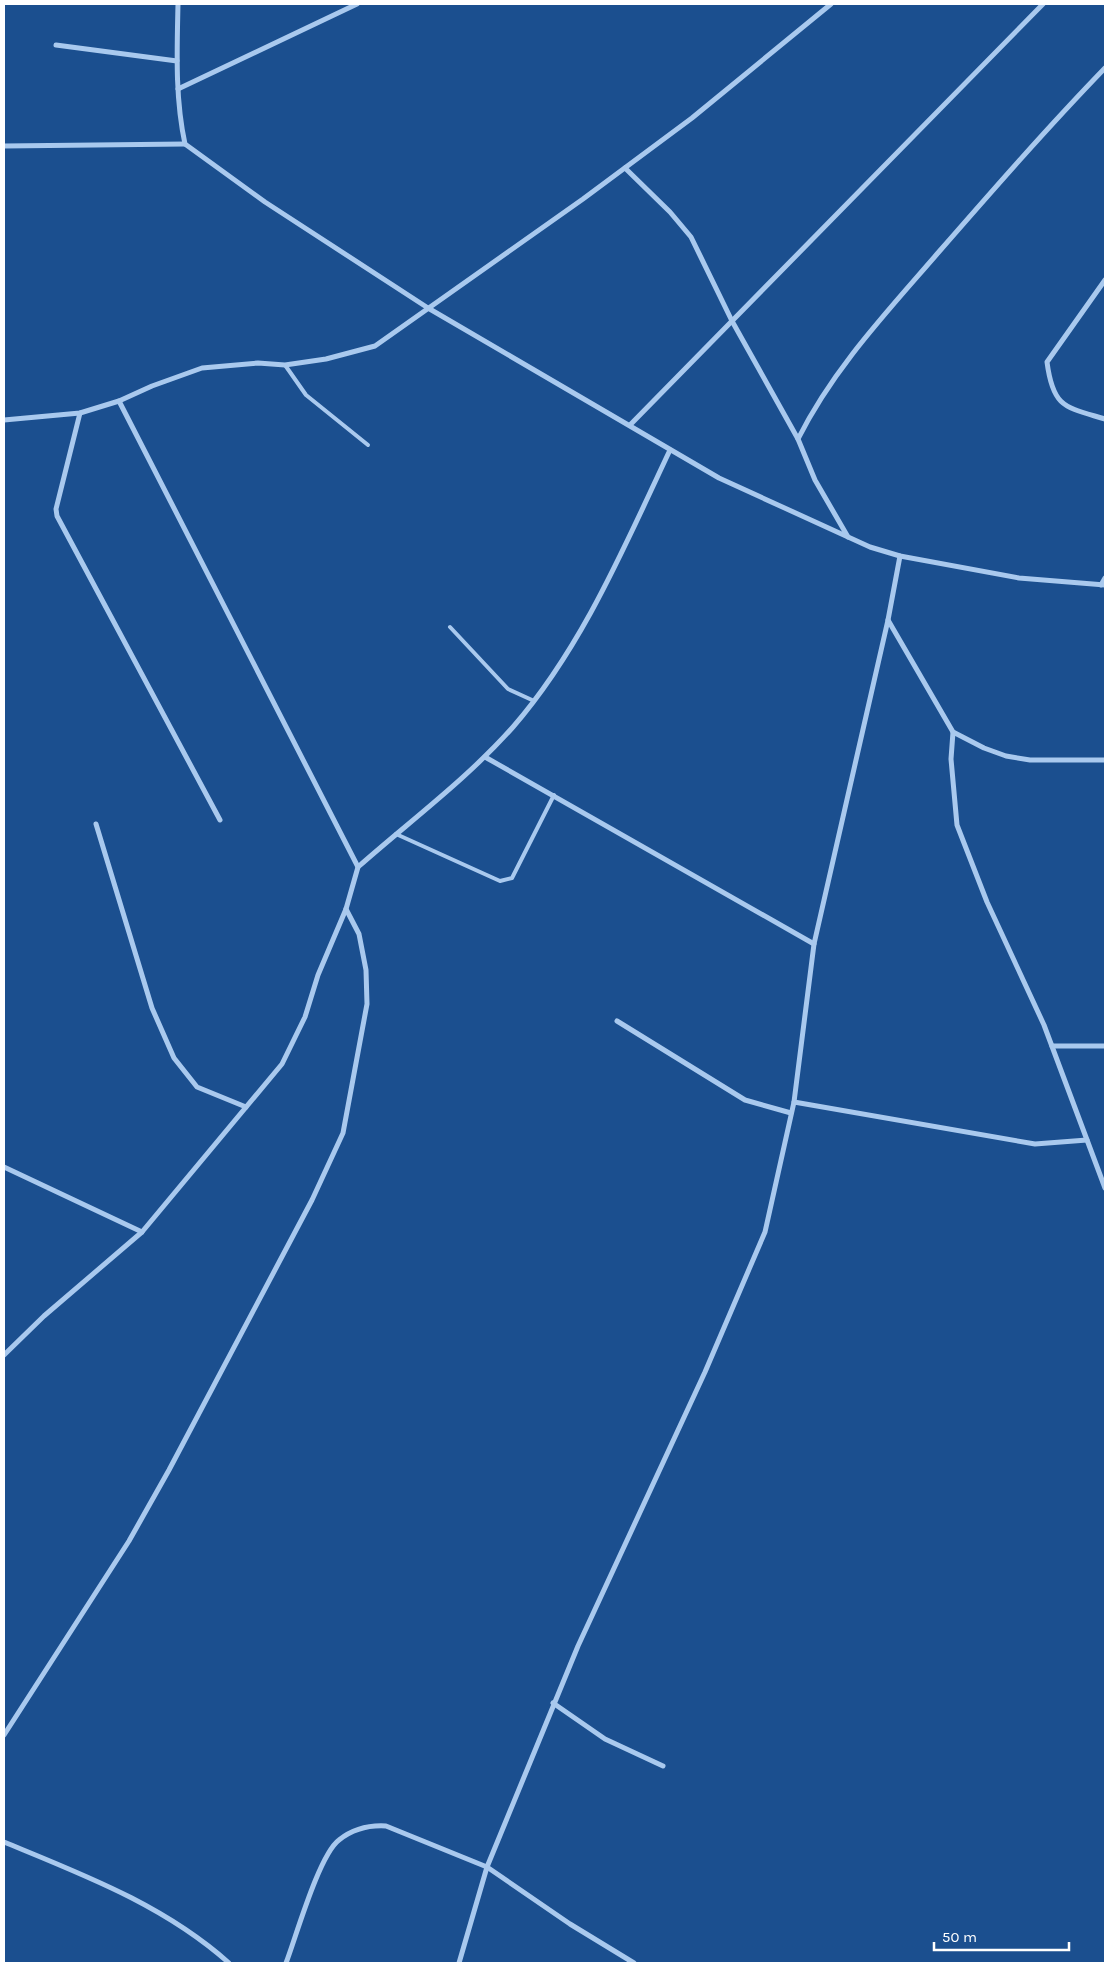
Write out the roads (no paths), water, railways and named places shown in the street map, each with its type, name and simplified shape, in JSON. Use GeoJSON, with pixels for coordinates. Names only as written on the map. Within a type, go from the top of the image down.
{"type":"FeatureCollection","features":[{"type":"Feature","properties":{"kind":"street"},"geometry":{"type":"LineString","coordinates":[[178,4],[178,89],[180,118],[185,144]]}},
{"type":"Feature","properties":{"kind":"street"},"geometry":{"type":"LineString","coordinates":[[178,89],[357,4]]}},
{"type":"Feature","properties":{"kind":"street"},"geometry":{"type":"LineString","coordinates":[[4,420],[80,413],[119,401],[152,386],[202,368],[258,363],[284,365],[334,357],[374,346],[625,168],[692,118],[831,4]]}},
{"type":"Feature","properties":{"kind":"street"},"geometry":{"type":"LineString","coordinates":[[630,425],[1043,4]]}},
{"type":"Feature","properties":{"kind":"street"},"geometry":{"type":"LineString","coordinates":[[56,46],[177,61]]}},
{"type":"Feature","properties":{"kind":"street"},"geometry":{"type":"LineString","coordinates":[[798,439],[833,378],[851,352],[1054,121],[1105,68]]}},
{"type":"Feature","properties":{"kind":"street"},"geometry":{"type":"LineString","coordinates":[[4,146],[185,144],[265,202],[428,308],[719,478],[848,536],[900,556],[1019,578],[1103,585],[1105,578]]}},
{"type":"Feature","properties":{"kind":"street"},"geometry":{"type":"LineString","coordinates":[[625,168],[670,212],[691,237],[732,321],[798,439],[815,480],[848,536]]}},
{"type":"Feature","properties":{"kind":"street"},"geometry":{"type":"LineString","coordinates":[[1105,280],[1046,362],[1049,382],[1055,396],[1067,408],[1105,419]]}},
{"type":"Feature","properties":{"kind":"street"},"geometry":{"type":"LineString","coordinates":[[119,401],[358,867]]}},
{"type":"Feature","properties":{"kind":"street"},"geometry":{"type":"LineString","coordinates":[[80,413],[56,509],[59,521],[220,820]]}},
{"type":"Feature","properties":{"kind":"street"},"geometry":{"type":"LineString","coordinates":[[4,1355],[44,1316],[142,1232],[282,1064],[305,1017],[318,974],[346,909],[358,867],[486,757],[514,725],[559,663],[605,589],[670,450]]}},
{"type":"Feature","properties":{"kind":"street"},"geometry":{"type":"LineString","coordinates":[[459,1963],[487,1867],[578,1646],[705,1372],[766,1232],[794,1102],[814,944],[888,620],[900,556]]}},
{"type":"Feature","properties":{"kind":"street"},"geometry":{"type":"LineString","coordinates":[[888,620],[953,732],[984,748],[1006,756],[1030,760],[1105,760]]}},
{"type":"Feature","properties":{"kind":"street"},"geometry":{"type":"LineString","coordinates":[[953,732],[951,759],[957,825],[987,902],[1052,1046],[1105,1188]]}},
{"type":"Feature","properties":{"kind":"street"},"geometry":{"type":"LineString","coordinates":[[486,757],[814,944]]}},
{"type":"Feature","properties":{"kind":"street"},"geometry":{"type":"LineString","coordinates":[[96,824],[152,1008],[174,1058],[196,1087],[246,1107]]}},
{"type":"Feature","properties":{"kind":"street"},"geometry":{"type":"LineString","coordinates":[[4,1735],[100,1587],[165,1478],[312,1200],[343,1133],[367,1004],[366,970],[359,934],[346,909]]}},
{"type":"Feature","properties":{"kind":"street"},"geometry":{"type":"LineString","coordinates":[[617,1021],[745,1100],[791,1113]]}},
{"type":"Feature","properties":{"kind":"street"},"geometry":{"type":"LineString","coordinates":[[1052,1046],[1105,1046]]}},
{"type":"Feature","properties":{"kind":"street"},"geometry":{"type":"LineString","coordinates":[[794,1102],[1035,1144],[1087,1140]]}},
{"type":"Feature","properties":{"kind":"street"},"geometry":{"type":"LineString","coordinates":[[4,1167],[142,1232]]}},
{"type":"Feature","properties":{"kind":"street"},"geometry":{"type":"LineString","coordinates":[[554,1704],[605,1739],[663,1766]]}},
{"type":"Feature","properties":{"kind":"street"},"geometry":{"type":"LineString","coordinates":[[286,1963],[317,1877],[329,1853],[338,1840],[354,1831],[371,1825],[386,1826],[487,1867],[570,1924],[634,1963]]}},
{"type":"Feature","properties":{"kind":"street"},"geometry":{"type":"LineString","coordinates":[[4,1842],[100,1882],[148,1905],[172,1919],[229,1963]]}},
{"type":"Feature","properties":{"kind":"lane"},"geometry":{"type":"LineString","coordinates":[[284,365],[306,395],[368,445]]}},
{"type":"Feature","properties":{"kind":"lane"},"geometry":{"type":"LineString","coordinates":[[450,627],[508,689],[532,700]]}},
{"type":"Feature","properties":{"kind":"lane"},"geometry":{"type":"LineString","coordinates":[[396,834],[500,881],[512,878],[554,795]]}}]}
